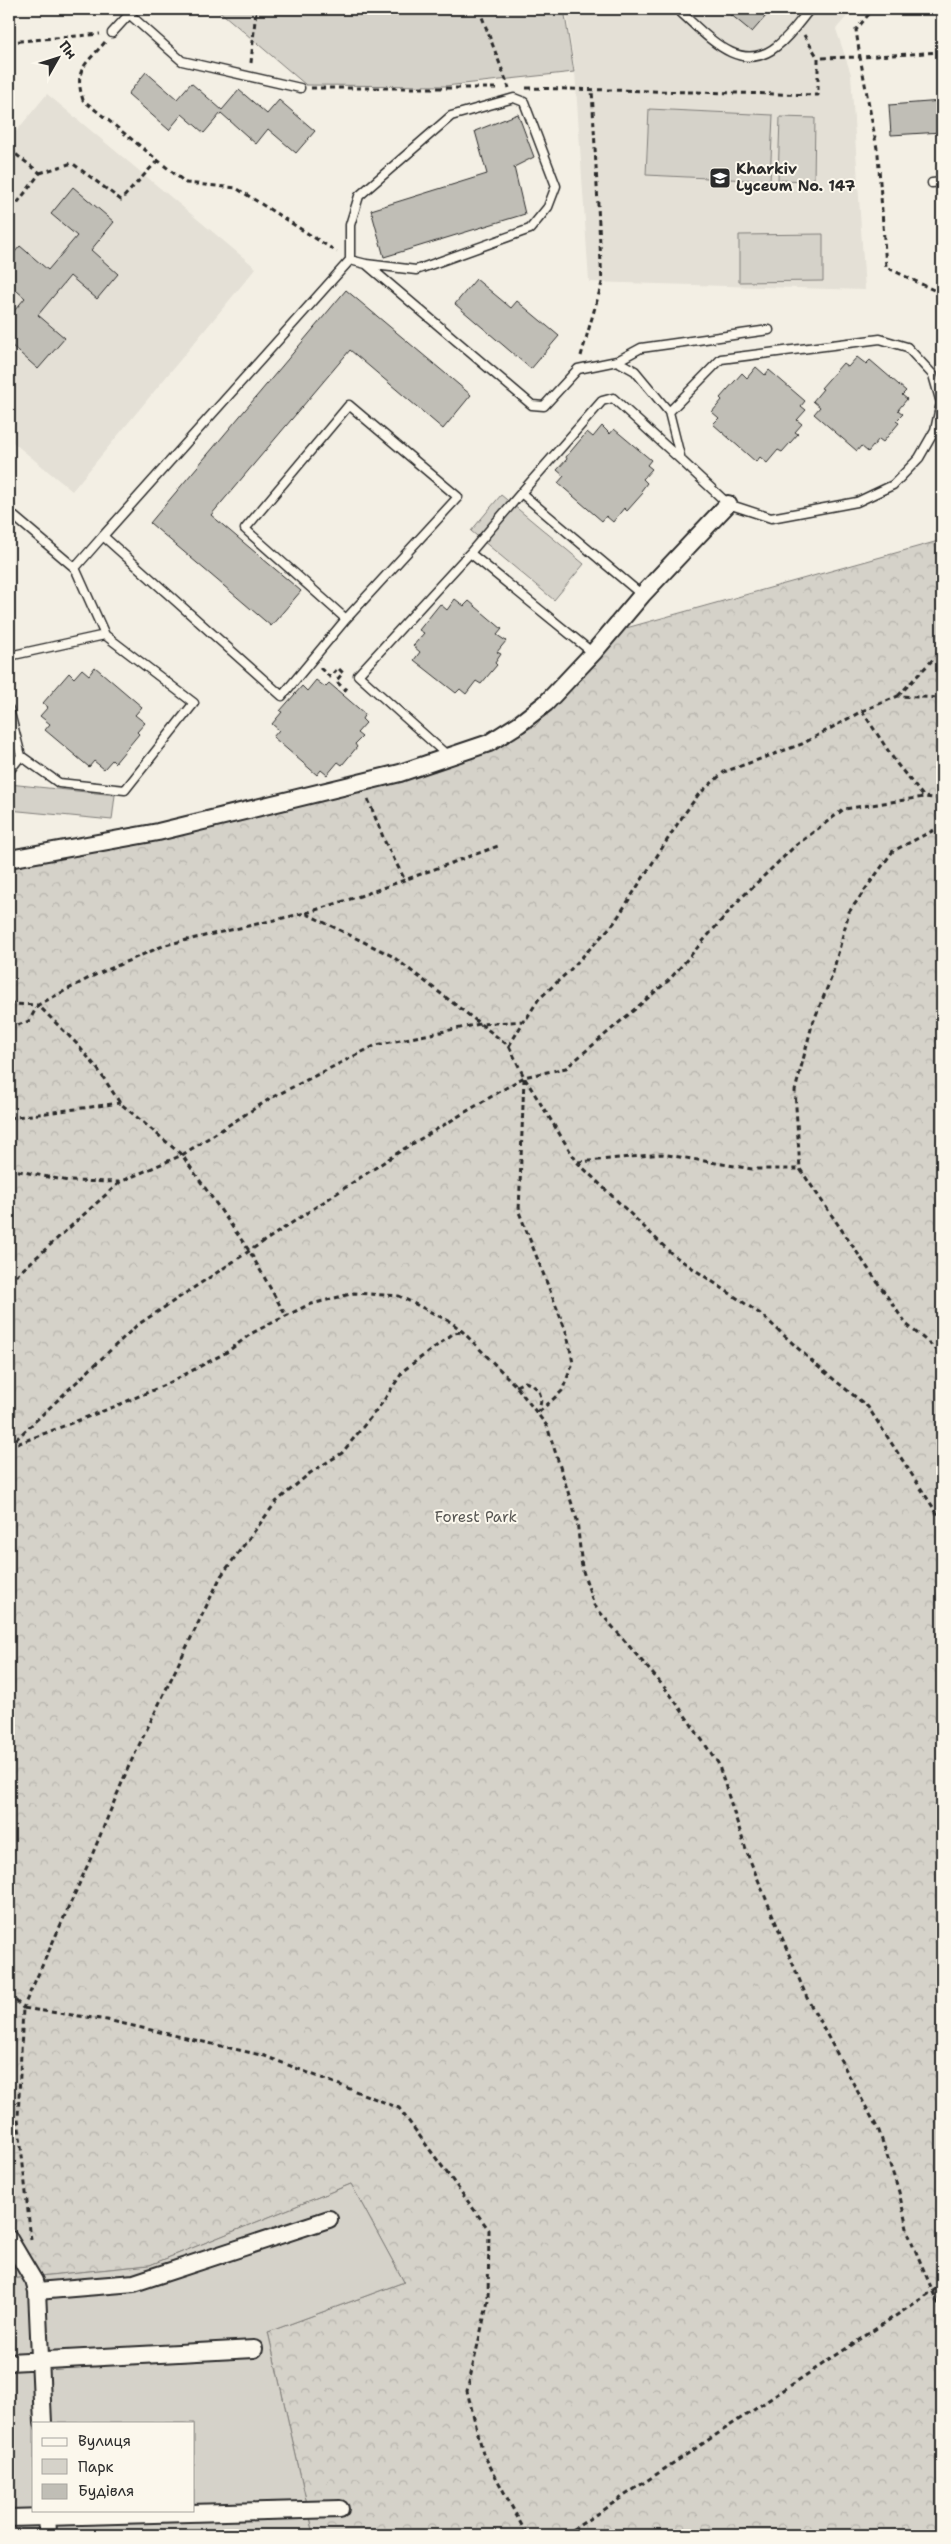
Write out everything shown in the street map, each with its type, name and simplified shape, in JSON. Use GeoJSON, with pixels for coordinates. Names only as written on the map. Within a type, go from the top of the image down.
{"type":"FeatureCollection","features":[{"type":"Feature","properties":{"kind":"street"},"geometry":{"type":"LineString","coordinates":[[9,859],[158,832],[364,781],[449,758],[489,743],[519,724],[546,703],[728,504]]}},
{"type":"Feature","properties":{"kind":"street"},"geometry":{"type":"LineString","coordinates":[[37,2290],[134,2283],[329,2219]]}},
{"type":"Feature","properties":{"kind":"street"},"geometry":{"type":"LineString","coordinates":[[9,2239],[34,2280],[37,2290],[43,2422]]}},
{"type":"Feature","properties":{"kind":"street"},"geometry":{"type":"LineString","coordinates":[[9,2362],[254,2349]]}},
{"type":"Feature","properties":{"kind":"street"},"geometry":{"type":"LineString","coordinates":[[195,2511],[340,2509]]}},
{"type":"Feature","properties":{"kind":"street"},"geometry":{"type":"LineString","coordinates":[[9,2518],[47,2513],[120,2512]]}},
{"type":"Feature","properties":{"kind":"street"},"geometry":{"type":"LineString","coordinates":[[47,2513],[48,2535]]}},
{"type":"Feature","properties":{"kind":"lane"},"geometry":{"type":"LineString","coordinates":[[677,9],[728,52],[745,58],[762,55],[770,51],[810,9]]}},
{"type":"Feature","properties":{"kind":"lane"},"geometry":{"type":"LineString","coordinates":[[112,33],[131,11],[182,61],[300,88]]}},
{"type":"Feature","properties":{"kind":"lane"},"geometry":{"type":"LineString","coordinates":[[75,568],[350,260],[350,224],[359,196],[451,116],[514,98],[524,102],[556,186],[548,207],[530,229],[416,270],[366,264],[350,260]]}},
{"type":"Feature","properties":{"kind":"lane"},"geometry":{"type":"LineString","coordinates":[[932,183],[942,182]]}},
{"type":"Feature","properties":{"kind":"lane"},"geometry":{"type":"LineString","coordinates":[[366,264],[532,405],[544,406],[578,369],[617,361],[641,348],[770,330]]}},
{"type":"Feature","properties":{"kind":"lane"},"geometry":{"type":"LineString","coordinates":[[449,758],[358,675],[470,553],[602,401],[613,398],[728,504],[771,518],[857,502],[893,485],[919,458],[935,430],[941,403],[933,375],[907,347],[880,339],[721,359],[669,412]]}},
{"type":"Feature","properties":{"kind":"lane"},"geometry":{"type":"LineString","coordinates":[[617,361],[635,371],[669,412],[681,460]]}},
{"type":"Feature","properties":{"kind":"lane"},"geometry":{"type":"LineString","coordinates":[[103,536],[282,696],[346,619],[458,497],[349,405],[246,529],[346,619]]}},
{"type":"Feature","properties":{"kind":"lane"},"geometry":{"type":"LineString","coordinates":[[521,493],[642,596]]}},
{"type":"Feature","properties":{"kind":"lane"},"geometry":{"type":"LineString","coordinates":[[9,512],[75,568],[105,635],[194,703],[126,790],[59,783],[21,756],[9,709]]}},
{"type":"Feature","properties":{"kind":"lane"},"geometry":{"type":"LineString","coordinates":[[470,553],[593,653]]}},
{"type":"Feature","properties":{"kind":"lane"},"geometry":{"type":"LineString","coordinates":[[9,656],[105,635]]}},
{"type":"Feature","properties":{"kind":"lane"},"geometry":{"type":"LineString","coordinates":[[9,771],[21,756]]}},
{"type":"Feature","properties":{"kind":"path"},"geometry":{"type":"LineString","coordinates":[[250,76],[256,9]]}},
{"type":"Feature","properties":{"kind":"path"},"geometry":{"type":"LineString","coordinates":[[479,9],[509,88]]}},
{"type":"Feature","properties":{"kind":"path"},"geometry":{"type":"LineString","coordinates":[[874,9],[856,30],[878,154],[886,267],[942,294]]}},
{"type":"Feature","properties":{"kind":"path"},"geometry":{"type":"LineString","coordinates":[[300,88],[509,88],[818,94],[818,58],[798,23]]}},
{"type":"Feature","properties":{"kind":"path"},"geometry":{"type":"LineString","coordinates":[[9,42],[112,33]]}},
{"type":"Feature","properties":{"kind":"path"},"geometry":{"type":"LineString","coordinates":[[112,33],[78,74],[78,83],[83,100],[186,183],[236,188],[350,260]]}},
{"type":"Feature","properties":{"kind":"path"},"geometry":{"type":"LineString","coordinates":[[818,58],[942,52]]}},
{"type":"Feature","properties":{"kind":"path"},"geometry":{"type":"LineString","coordinates":[[578,369],[602,283],[592,89]]}},
{"type":"Feature","properties":{"kind":"path"},"geometry":{"type":"LineString","coordinates":[[9,149],[40,173]]}},
{"type":"Feature","properties":{"kind":"path"},"geometry":{"type":"LineString","coordinates":[[9,214],[40,173],[72,163],[120,200],[158,160]]}},
{"type":"Feature","properties":{"kind":"path"},"geometry":{"type":"LineString","coordinates":[[509,1046],[538,1000],[570,970],[614,923],[698,795],[724,772],[802,744],[862,711],[898,696],[942,650]]}},
{"type":"Feature","properties":{"kind":"path"},"geometry":{"type":"LineString","coordinates":[[318,666],[330,677],[338,668],[343,672],[336,681]]}},
{"type":"Feature","properties":{"kind":"path"},"geometry":{"type":"LineString","coordinates":[[898,696],[942,698]]}},
{"type":"Feature","properties":{"kind":"path"},"geometry":{"type":"LineString","coordinates":[[862,711],[896,764],[924,797]]}},
{"type":"Feature","properties":{"kind":"path"},"geometry":{"type":"LineString","coordinates":[[364,781],[386,842],[405,880]]}},
{"type":"Feature","properties":{"kind":"path"},"geometry":{"type":"LineString","coordinates":[[9,1447],[136,1326],[402,1150],[524,1077],[566,1068],[669,980],[740,899],[795,846],[844,809],[924,797],[942,799]]}},
{"type":"Feature","properties":{"kind":"path"},"geometry":{"type":"LineString","coordinates":[[942,826],[893,851],[849,912],[832,976],[812,1025],[795,1091],[800,1169],[906,1324],[942,1354]]}},
{"type":"Feature","properties":{"kind":"path"},"geometry":{"type":"LineString","coordinates":[[9,1028],[29,1021],[38,1006],[93,976],[165,945],[305,913],[405,880],[501,844]]}},
{"type":"Feature","properties":{"kind":"path"},"geometry":{"type":"LineString","coordinates":[[305,913],[392,956],[509,1046],[524,1077],[578,1162],[674,1255],[762,1315],[816,1364],[868,1406],[942,1522]]}},
{"type":"Feature","properties":{"kind":"path"},"geometry":{"type":"LineString","coordinates":[[9,1004],[38,1006],[76,1043],[97,1068],[120,1103],[182,1155],[250,1252],[286,1316]]}},
{"type":"Feature","properties":{"kind":"path"},"geometry":{"type":"LineString","coordinates":[[9,1282],[120,1182],[182,1155],[271,1098],[376,1045],[480,1024],[524,1021]]}},
{"type":"Feature","properties":{"kind":"path"},"geometry":{"type":"LineString","coordinates":[[524,1077],[518,1212],[567,1334],[573,1363],[562,1391],[538,1412]]}},
{"type":"Feature","properties":{"kind":"path"},"geometry":{"type":"LineString","coordinates":[[9,1118],[120,1103]]}},
{"type":"Feature","properties":{"kind":"path"},"geometry":{"type":"LineString","coordinates":[[578,1162],[662,1154],[752,1169],[800,1169]]}},
{"type":"Feature","properties":{"kind":"path"},"geometry":{"type":"LineString","coordinates":[[9,1169],[68,1181],[120,1182]]}},
{"type":"Feature","properties":{"kind":"path"},"geometry":{"type":"LineString","coordinates":[[9,1447],[116,1406],[167,1384],[227,1352],[252,1333],[308,1305],[354,1293],[399,1296],[451,1322],[463,1332],[516,1386],[547,1426],[577,1520],[582,1568],[594,1605],[670,1694],[718,1763],[747,1853],[808,1998],[879,2130],[899,2192],[908,2233],[942,2313]]}},
{"type":"Feature","properties":{"kind":"path"},"geometry":{"type":"LineString","coordinates":[[32,2242],[18,2118],[23,2008],[90,1860],[128,1768],[221,1576],[276,1502],[310,1473],[342,1453],[382,1403],[404,1370],[454,1333],[463,1332]]}},
{"type":"Feature","properties":{"kind":"path"},"geometry":{"type":"LineString","coordinates":[[516,1386],[525,1382],[535,1386],[542,1394],[542,1402],[538,1412]]}},
{"type":"Feature","properties":{"kind":"path"},"geometry":{"type":"LineString","coordinates":[[9,1994],[23,2008],[107,2020],[265,2056],[399,2108],[489,2230],[488,2301],[467,2391],[483,2453],[527,2535]]}},
{"type":"Feature","properties":{"kind":"path"},"geometry":{"type":"LineString","coordinates":[[564,2535],[942,2285]]}},
{"type":"Feature","properties":{"kind":"shaded area","name":"Kharkiv Lyceum No. 147"},"geometry":{"type":"Polygon","coordinates":[[[566,9],[853,9],[836,29],[851,74],[865,290],[589,282],[575,72],[566,9]]]}},
{"type":"Feature","properties":{"kind":"shaded area"},"geometry":{"type":"Polygon","coordinates":[[[47,94],[256,268],[72,491],[9,439],[9,140],[47,94]]]}},
{"type":"Feature","properties":{"kind":"green space"},"geometry":{"type":"Polygon","coordinates":[[[217,9],[564,9],[574,72],[445,86],[306,85],[217,9]]]}},
{"type":"Feature","properties":{"kind":"green space"},"geometry":{"type":"Polygon","coordinates":[[[649,109],[773,115],[770,181],[646,175],[649,109]]]}},
{"type":"Feature","properties":{"kind":"green space"},"geometry":{"type":"Polygon","coordinates":[[[780,117],[815,118],[814,181],[778,180],[780,117]]]}},
{"type":"Feature","properties":{"kind":"green space"},"geometry":{"type":"Polygon","coordinates":[[[823,234],[823,281],[739,282],[739,235],[823,234]]]}},
{"type":"Feature","properties":{"kind":"green space"},"geometry":{"type":"Polygon","coordinates":[[[501,495],[584,564],[554,600],[471,531],[501,495]]]}},
{"type":"Feature","properties":{"kind":"green space","name":"Forest Park"},"geometry":{"type":"Polygon","coordinates":[[[942,540],[942,2535],[314,2535],[268,2332],[404,2282],[351,2184],[150,2265],[9,2279],[9,850],[105,843],[492,746],[535,726],[619,630],[942,540]]]}},
{"type":"Feature","properties":{"kind":"green space"},"geometry":{"type":"Polygon","coordinates":[[[9,784],[115,795],[112,820],[9,810],[9,784]]]}},
{"type":"Feature","properties":{"kind":"green space"},"geometry":{"type":"Polygon","coordinates":[[[351,2184],[404,2282],[268,2332],[314,2535],[9,2535],[9,2279],[150,2265],[351,2184]]]}},
{"type":"Feature","properties":{"kind":"building"},"geometry":{"type":"Polygon","coordinates":[[[724,9],[772,9],[752,32],[724,9]]]}},
{"type":"Feature","properties":{"kind":"building"},"geometry":{"type":"Polygon","coordinates":[[[146,72],[177,99],[191,83],[222,110],[239,90],[267,114],[279,100],[315,131],[296,153],[268,129],[256,144],[221,113],[204,133],[182,114],[169,130],[128,94],[146,72]]]}},
{"type":"Feature","properties":{"kind":"building"},"geometry":{"type":"Polygon","coordinates":[[[942,101],[942,132],[891,135],[889,105],[942,101]]]}},
{"type":"Feature","properties":{"kind":"building"},"geometry":{"type":"Polygon","coordinates":[[[518,114],[534,157],[514,167],[525,214],[384,257],[371,210],[487,174],[475,131],[518,114]]]}},
{"type":"Feature","properties":{"kind":"building"},"geometry":{"type":"Polygon","coordinates":[[[73,187],[114,222],[91,250],[118,274],[97,299],[70,276],[38,315],[65,338],[38,369],[11,345],[9,348],[9,317],[25,298],[9,284],[9,259],[20,246],[48,270],[77,236],[51,214],[73,187]]]}},
{"type":"Feature","properties":{"kind":"building"},"geometry":{"type":"Polygon","coordinates":[[[476,279],[511,308],[517,301],[559,336],[531,369],[455,304],[476,279]]]}},
{"type":"Feature","properties":{"kind":"building"},"geometry":{"type":"Polygon","coordinates":[[[346,290],[471,395],[443,429],[350,350],[211,515],[301,591],[271,626],[150,523],[346,290]]]}},
{"type":"Feature","properties":{"kind":"building"},"geometry":{"type":"Polygon","coordinates":[[[857,357],[866,364],[870,360],[906,391],[902,395],[907,399],[898,410],[903,414],[896,421],[899,423],[883,442],[879,439],[868,452],[861,446],[857,451],[814,414],[820,407],[813,401],[823,389],[821,388],[843,363],[848,367],[857,357]]]}},
{"type":"Feature","properties":{"kind":"building"},"geometry":{"type":"Polygon","coordinates":[[[756,367],[765,375],[769,370],[805,401],[801,406],[806,410],[797,420],[802,424],[795,432],[798,434],[782,452],[778,450],[767,463],[760,457],[756,462],[713,424],[719,418],[712,412],[722,400],[720,398],[742,373],[747,378],[756,367]]]}},
{"type":"Feature","properties":{"kind":"building"},"geometry":{"type":"Polygon","coordinates":[[[602,426],[610,434],[614,429],[651,460],[647,465],[652,469],[643,479],[647,483],[641,491],[643,493],[627,511],[624,508],[613,522],[606,516],[602,521],[558,483],[564,476],[557,470],[567,459],[566,457],[587,432],[593,437],[602,426]]]}},
{"type":"Feature","properties":{"kind":"building"},"geometry":{"type":"Polygon","coordinates":[[[455,599],[464,606],[469,601],[502,629],[497,635],[506,641],[497,652],[501,654],[495,663],[497,665],[481,684],[476,681],[466,694],[460,689],[456,693],[414,660],[420,652],[413,646],[424,633],[419,630],[440,604],[447,610],[455,599]]]}},
{"type":"Feature","properties":{"kind":"building"},"geometry":{"type":"Polygon","coordinates":[[[95,667],[142,707],[135,715],[145,723],[137,732],[139,734],[115,763],[112,760],[104,769],[94,761],[89,767],[45,730],[50,724],[40,716],[48,707],[43,703],[69,673],[74,678],[82,669],[89,675],[95,667]]]}},
{"type":"Feature","properties":{"kind":"building"},"geometry":{"type":"Polygon","coordinates":[[[316,680],[325,687],[329,683],[365,714],[362,719],[366,723],[357,733],[362,737],[355,744],[357,747],[342,765],[338,762],[327,775],[321,770],[317,775],[273,737],[279,730],[272,724],[282,712],[280,711],[302,686],[307,691],[316,680]]]}},
{"type":"Feature","properties":{"kind":"place","name":"Kharkiv Lyceum No. 147"},"geometry":{"type":"Point","coordinates":[720,178]}}]}
